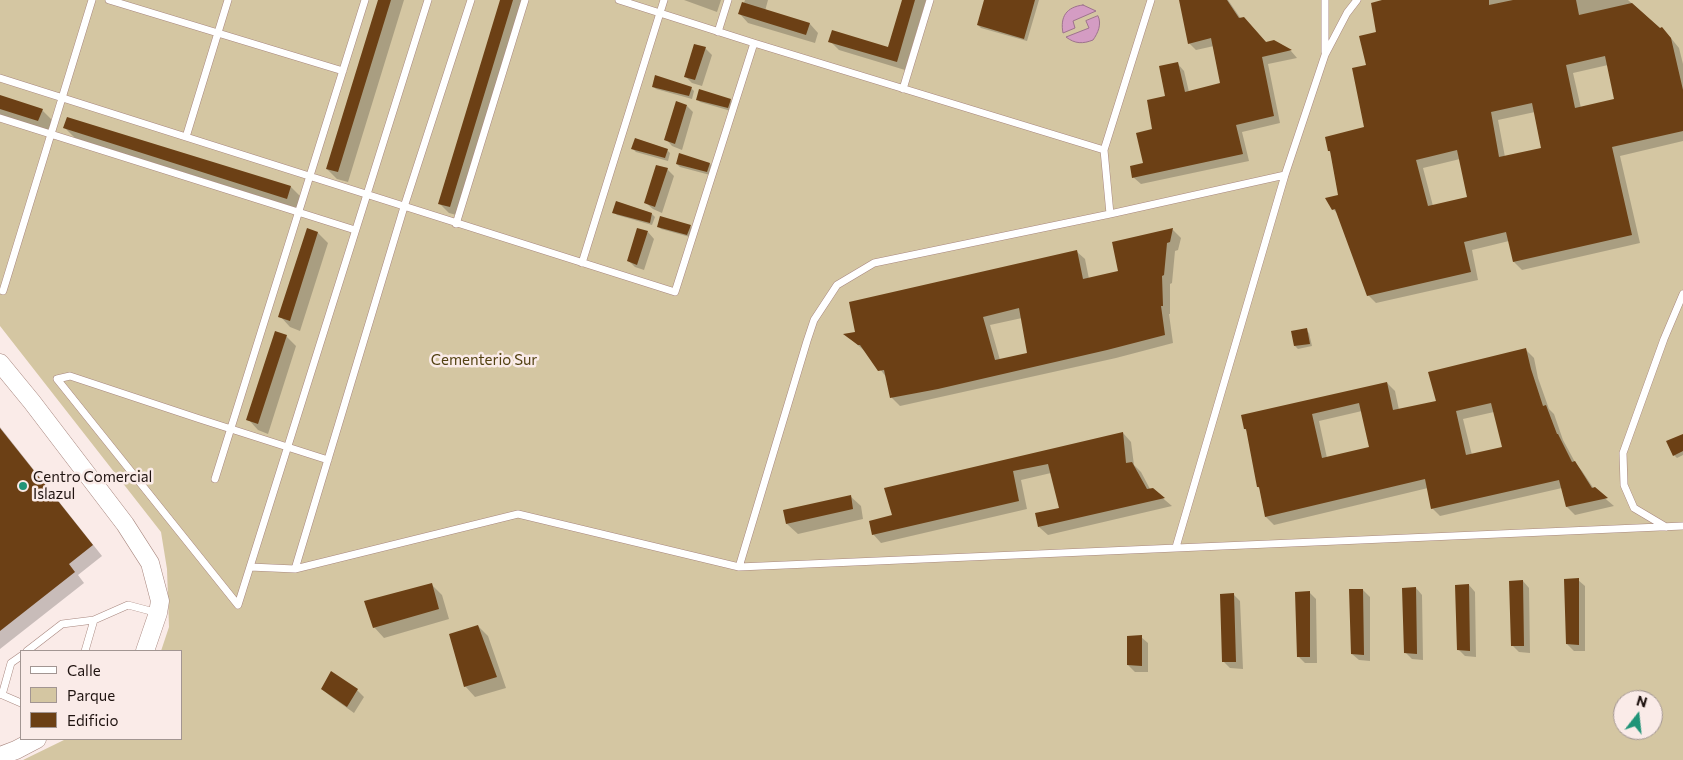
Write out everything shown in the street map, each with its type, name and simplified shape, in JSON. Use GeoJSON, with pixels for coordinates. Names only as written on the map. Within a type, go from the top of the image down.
{"type":"FeatureCollection","features":[{"type":"Feature","properties":{"kind":"street"},"geometry":{"type":"LineString","coordinates":[[0,363],[32,402],[124,524],[150,563],[160,602],[146,650]]}},
{"type":"Feature","properties":{"kind":"street"},"geometry":{"type":"LineString","coordinates":[[0,756],[35,740]]}},
{"type":"Feature","properties":{"kind":"lane"},"geometry":{"type":"LineString","coordinates":[[3,290],[92,0]]}},
{"type":"Feature","properties":{"kind":"lane"},"geometry":{"type":"LineString","coordinates":[[109,0],[343,71]]}},
{"type":"Feature","properties":{"kind":"lane"},"geometry":{"type":"LineString","coordinates":[[186,137],[228,0]]}},
{"type":"Feature","properties":{"kind":"lane"},"geometry":{"type":"LineString","coordinates":[[215,479],[365,0]]}},
{"type":"Feature","properties":{"kind":"lane"},"geometry":{"type":"LineString","coordinates":[[328,460],[287,447],[231,429],[70,376],[57,379],[238,605],[287,447],[355,230],[366,194],[428,0]]}},
{"type":"Feature","properties":{"kind":"lane"},"geometry":{"type":"LineString","coordinates":[[295,569],[404,207],[471,0]]}},
{"type":"Feature","properties":{"kind":"lane"},"geometry":{"type":"LineString","coordinates":[[456,224],[525,0]]}},
{"type":"Feature","properties":{"kind":"lane"},"geometry":{"type":"LineString","coordinates":[[619,0],[754,44],[1104,150]]}},
{"type":"Feature","properties":{"kind":"lane"},"geometry":{"type":"LineString","coordinates":[[582,263],[664,0]]}},
{"type":"Feature","properties":{"kind":"lane"},"geometry":{"type":"LineString","coordinates":[[718,32],[728,0]]}},
{"type":"Feature","properties":{"kind":"lane"},"geometry":{"type":"LineString","coordinates":[[903,89],[930,0]]}},
{"type":"Feature","properties":{"kind":"lane"},"geometry":{"type":"LineString","coordinates":[[1110,214],[1104,150],[1151,0]]}},
{"type":"Feature","properties":{"kind":"lane"},"geometry":{"type":"LineString","coordinates":[[1325,0],[1325,55]]}},
{"type":"Feature","properties":{"kind":"lane"},"geometry":{"type":"LineString","coordinates":[[1176,548],[1285,175],[1325,55],[1347,13],[1357,0]]}},
{"type":"Feature","properties":{"kind":"lane"},"geometry":{"type":"LineString","coordinates":[[0,78],[675,292],[754,44]]}},
{"type":"Feature","properties":{"kind":"lane"},"geometry":{"type":"LineString","coordinates":[[0,118],[355,230]]}},
{"type":"Feature","properties":{"kind":"lane"},"geometry":{"type":"LineString","coordinates":[[740,568],[814,320],[837,285],[874,263],[1285,175]]}},
{"type":"Feature","properties":{"kind":"lane"},"geometry":{"type":"LineString","coordinates":[[1666,527],[1634,508],[1624,485],[1623,453],[1664,339],[1683,294]]}},
{"type":"Feature","properties":{"kind":"lane"},"geometry":{"type":"LineString","coordinates":[[250,567],[295,569],[518,514],[740,568],[1683,526]]}},
{"type":"Feature","properties":{"kind":"lane"},"geometry":{"type":"LineString","coordinates":[[28,650],[62,624],[94,620],[128,605],[158,613]]}},
{"type":"Feature","properties":{"kind":"lane"},"geometry":{"type":"LineString","coordinates":[[85,650],[94,620]]}},
{"type":"Feature","properties":{"kind":"lane"},"geometry":{"type":"LineString","coordinates":[[20,657],[11,663],[1,694],[20,702]]}},
{"type":"Feature","properties":{"kind":"green space","name":"Cementerio Sur"},"geometry":{"type":"Polygon","coordinates":[[[0,0],[1683,0],[1683,760],[23,760],[64,740],[182,740],[182,650],[161,650],[169,627],[167,569],[161,532],[0,326],[0,0]]]}},
{"type":"Feature","properties":{"kind":"shaded area"},"geometry":{"type":"Polygon","coordinates":[[[1083,5],[1096,11],[1073,21],[1075,28],[1063,33],[1062,22],[1065,14],[1072,8],[1083,5]]]}},
{"type":"Feature","properties":{"kind":"shaded area"},"geometry":{"type":"Polygon","coordinates":[[[1098,16],[1099,28],[1093,40],[1079,43],[1066,37],[1089,28],[1086,21],[1098,16]]]}},
{"type":"Feature","properties":{"kind":"building"},"geometry":{"type":"Polygon","coordinates":[[[378,0],[391,0],[338,172],[326,169],[378,0]]]}},
{"type":"Feature","properties":{"kind":"building"},"geometry":{"type":"Polygon","coordinates":[[[500,0],[513,0],[450,207],[438,204],[500,0]]]}},
{"type":"Feature","properties":{"kind":"building"},"geometry":{"type":"Polygon","coordinates":[[[902,0],[915,0],[897,62],[828,42],[832,30],[888,47],[902,0]]]}},
{"type":"Feature","properties":{"kind":"building"},"geometry":{"type":"Polygon","coordinates":[[[984,0],[1035,0],[1024,39],[977,25],[984,0]]]}},
{"type":"Feature","properties":{"kind":"building"},"geometry":{"type":"Polygon","coordinates":[[[1179,0],[1227,0],[1239,18],[1244,17],[1266,42],[1274,40],[1292,50],[1262,57],[1274,116],[1236,125],[1243,154],[1132,178],[1130,166],[1143,163],[1136,133],[1152,129],[1147,100],[1165,96],[1159,66],[1178,62],[1185,92],[1220,83],[1211,38],[1188,44],[1179,0]]]}},
{"type":"Feature","properties":{"kind":"building"},"geometry":{"type":"Polygon","coordinates":[[[1382,0],[1489,0],[1489,5],[1513,0],[1576,0],[1579,15],[1632,3],[1660,28],[1662,27],[1671,38],[1683,90],[1683,131],[1612,147],[1632,235],[1513,262],[1506,232],[1464,242],[1471,272],[1367,296],[1335,209],[1332,210],[1325,198],[1338,195],[1330,151],[1328,151],[1325,137],[1364,127],[1352,68],[1366,65],[1359,36],[1376,32],[1371,3],[1382,0]],[[1605,56],[1566,65],[1575,108],[1614,99],[1605,56]],[[1532,103],[1491,112],[1499,157],[1541,148],[1532,103]],[[1457,150],[1416,160],[1428,206],[1467,197],[1457,150]]]}},
{"type":"Feature","properties":{"kind":"building"},"geometry":{"type":"Polygon","coordinates":[[[742,2],[810,23],[806,35],[738,14],[742,2]]]}},
{"type":"Feature","properties":{"kind":"building"},"geometry":{"type":"Polygon","coordinates":[[[694,44],[706,47],[695,80],[684,77],[694,44]]]}},
{"type":"Feature","properties":{"kind":"building"},"geometry":{"type":"Polygon","coordinates":[[[655,75],[692,87],[689,96],[652,87],[655,75]]]}},
{"type":"Feature","properties":{"kind":"building"},"geometry":{"type":"Polygon","coordinates":[[[699,89],[731,99],[728,108],[696,100],[699,89]]]}},
{"type":"Feature","properties":{"kind":"building"},"geometry":{"type":"Polygon","coordinates":[[[0,95],[43,109],[38,121],[0,109],[0,95]]]}},
{"type":"Feature","properties":{"kind":"building"},"geometry":{"type":"Polygon","coordinates":[[[676,101],[687,105],[675,144],[664,140],[676,101]]]}},
{"type":"Feature","properties":{"kind":"building"},"geometry":{"type":"Polygon","coordinates":[[[67,117],[291,186],[287,199],[63,128],[67,117]]]}},
{"type":"Feature","properties":{"kind":"building"},"geometry":{"type":"Polygon","coordinates":[[[635,138],[668,149],[665,158],[631,149],[635,138]]]}},
{"type":"Feature","properties":{"kind":"building"},"geometry":{"type":"Polygon","coordinates":[[[679,153],[710,163],[707,172],[676,164],[679,153]]]}},
{"type":"Feature","properties":{"kind":"building"},"geometry":{"type":"Polygon","coordinates":[[[656,165],[668,168],[655,207],[644,203],[656,165]]]}},
{"type":"Feature","properties":{"kind":"building"},"geometry":{"type":"Polygon","coordinates":[[[616,201],[652,213],[650,223],[612,213],[616,201]]]}},
{"type":"Feature","properties":{"kind":"building"},"geometry":{"type":"Polygon","coordinates":[[[660,216],[691,225],[687,235],[657,227],[660,216]]]}},
{"type":"Feature","properties":{"kind":"building"},"geometry":{"type":"Polygon","coordinates":[[[307,228],[318,232],[290,321],[278,317],[307,228]]]}},
{"type":"Feature","properties":{"kind":"building"},"geometry":{"type":"Polygon","coordinates":[[[637,228],[648,231],[637,265],[627,261],[637,228]]]}},
{"type":"Feature","properties":{"kind":"building"},"geometry":{"type":"Polygon","coordinates":[[[1173,228],[1170,242],[1167,243],[1164,275],[1162,276],[1163,306],[1161,306],[1165,335],[938,389],[890,398],[884,370],[878,371],[860,345],[843,334],[855,332],[849,302],[1077,250],[1083,279],[1118,271],[1112,242],[1173,228]],[[1019,308],[983,317],[995,360],[1027,353],[1019,308]]]}},
{"type":"Feature","properties":{"kind":"building"},"geometry":{"type":"Polygon","coordinates":[[[1307,328],[1310,344],[1294,346],[1291,331],[1307,328]]]}},
{"type":"Feature","properties":{"kind":"building"},"geometry":{"type":"Polygon","coordinates":[[[275,331],[287,335],[258,424],[246,420],[275,331]]]}},
{"type":"Feature","properties":{"kind":"building"},"geometry":{"type":"Polygon","coordinates":[[[1526,348],[1543,406],[1546,405],[1557,434],[1572,462],[1575,461],[1592,488],[1595,487],[1608,498],[1566,507],[1559,480],[1431,509],[1425,479],[1265,517],[1246,429],[1244,429],[1241,415],[1387,382],[1393,410],[1436,401],[1428,372],[1526,348]],[[1359,403],[1312,414],[1322,458],[1369,447],[1359,403]],[[1491,403],[1456,411],[1466,455],[1502,447],[1491,403]]]}},
{"type":"Feature","properties":{"kind":"building","name":"Centro Comercial Islazul"},"geometry":{"type":"Polygon","coordinates":[[[0,428],[93,545],[69,564],[75,572],[0,631],[0,428]]]}},
{"type":"Feature","properties":{"kind":"building"},"geometry":{"type":"Polygon","coordinates":[[[1123,432],[1126,463],[1132,462],[1147,489],[1153,488],[1165,498],[1038,527],[1035,513],[1059,508],[1048,464],[1013,471],[1019,501],[872,535],[869,521],[892,515],[884,488],[1123,432]]]}},
{"type":"Feature","properties":{"kind":"building"},"geometry":{"type":"Polygon","coordinates":[[[1683,434],[1683,451],[1673,456],[1666,441],[1683,434]]]}},
{"type":"Feature","properties":{"kind":"building"},"geometry":{"type":"Polygon","coordinates":[[[851,495],[853,509],[786,524],[783,510],[851,495]]]}},
{"type":"Feature","properties":{"kind":"building"},"geometry":{"type":"Polygon","coordinates":[[[1579,578],[1579,645],[1566,644],[1564,579],[1579,578]]]}},
{"type":"Feature","properties":{"kind":"building"},"geometry":{"type":"Polygon","coordinates":[[[1523,580],[1524,646],[1511,646],[1509,581],[1523,580]]]}},
{"type":"Feature","properties":{"kind":"building"},"geometry":{"type":"Polygon","coordinates":[[[432,583],[439,609],[373,628],[364,601],[432,583]]]}},
{"type":"Feature","properties":{"kind":"building"},"geometry":{"type":"Polygon","coordinates":[[[1469,584],[1470,651],[1457,650],[1455,585],[1469,584]]]}},
{"type":"Feature","properties":{"kind":"building"},"geometry":{"type":"Polygon","coordinates":[[[1416,587],[1417,654],[1404,653],[1402,588],[1416,587]]]}},
{"type":"Feature","properties":{"kind":"building"},"geometry":{"type":"Polygon","coordinates":[[[1349,589],[1363,589],[1364,655],[1351,654],[1349,589]]]}},
{"type":"Feature","properties":{"kind":"building"},"geometry":{"type":"Polygon","coordinates":[[[1310,591],[1310,657],[1297,657],[1295,592],[1310,591]]]}},
{"type":"Feature","properties":{"kind":"building"},"geometry":{"type":"Polygon","coordinates":[[[1234,593],[1236,662],[1222,662],[1220,594],[1234,593]]]}},
{"type":"Feature","properties":{"kind":"building"},"geometry":{"type":"Polygon","coordinates":[[[478,625],[497,677],[464,687],[449,634],[478,625]]]}},
{"type":"Feature","properties":{"kind":"building"},"geometry":{"type":"Polygon","coordinates":[[[1142,635],[1142,666],[1127,665],[1127,636],[1142,635]]]}},
{"type":"Feature","properties":{"kind":"building"},"geometry":{"type":"Polygon","coordinates":[[[331,671],[358,689],[347,707],[321,689],[331,671]]]}},
{"type":"Feature","properties":{"kind":"place","name":"Centro Comercial Islazul"},"geometry":{"type":"Point","coordinates":[23,486]}}]}
